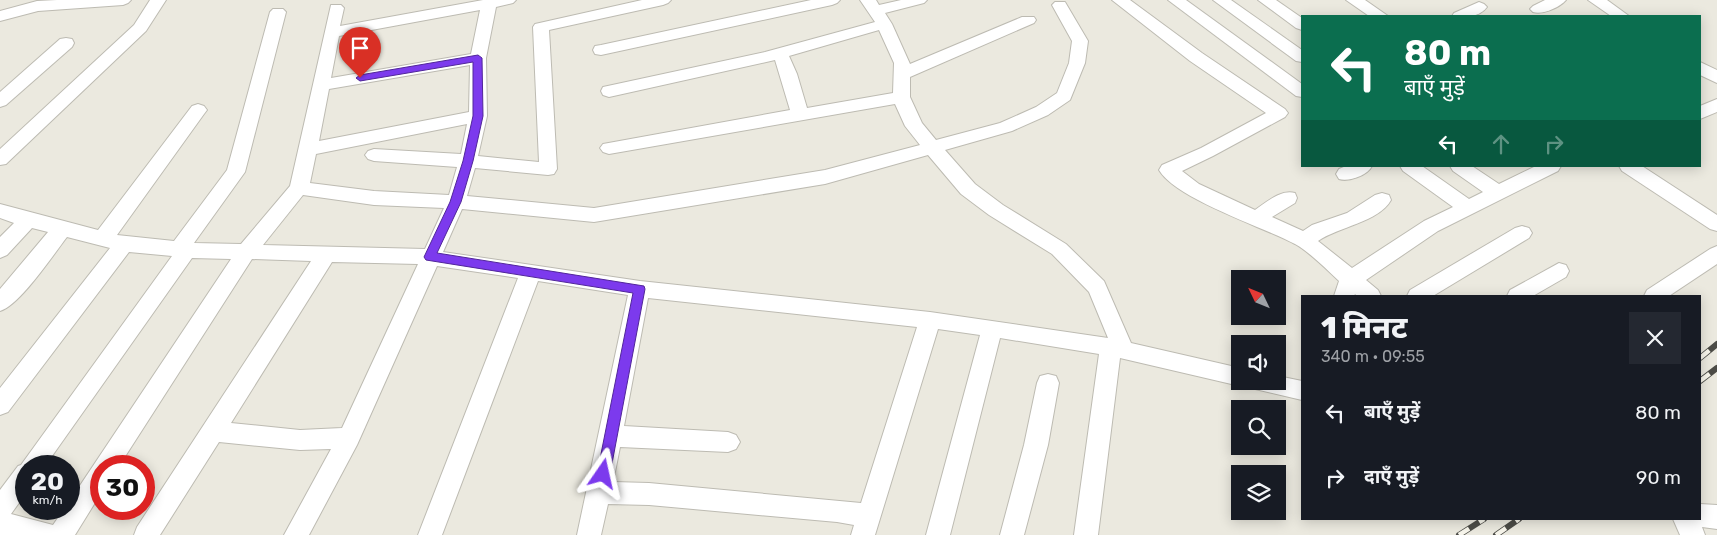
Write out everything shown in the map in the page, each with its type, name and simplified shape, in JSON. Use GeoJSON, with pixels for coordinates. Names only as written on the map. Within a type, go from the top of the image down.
{"type":"FeatureCollection","features":[{"type":"Feature","properties":{"kind":"street"},"geometry":{"type":"LineString","coordinates":[[0,16],[37,6],[123,0]]}},
{"type":"Feature","properties":{"kind":"street"},"geometry":{"type":"LineString","coordinates":[[0,159],[140,28],[158,0]]}},
{"type":"Feature","properties":{"kind":"street"},"geometry":{"type":"LineString","coordinates":[[331,33],[508,0]]}},
{"type":"Feature","properties":{"kind":"street"},"geometry":{"type":"LineString","coordinates":[[374,155],[468,161],[548,169],[540,27],[663,0]]}},
{"type":"Feature","properties":{"kind":"street"},"geometry":{"type":"LineString","coordinates":[[601,50],[832,0]]}},
{"type":"Feature","properties":{"kind":"street"},"geometry":{"type":"LineString","coordinates":[[609,91],[780,53],[876,12],[919,0]]}},
{"type":"Feature","properties":{"kind":"street"},"geometry":{"type":"LineString","coordinates":[[1120,0],[1196,58],[1279,113],[1207,152],[1168,170],[1192,189],[1304,240],[1347,288],[1368,295]]}},
{"type":"Feature","properties":{"kind":"street"},"geometry":{"type":"LineString","coordinates":[[1176,0],[1301,91]]}},
{"type":"Feature","properties":{"kind":"street"},"geometry":{"type":"LineString","coordinates":[[1221,0],[1301,56]]}},
{"type":"Feature","properties":{"kind":"street"},"geometry":{"type":"LineString","coordinates":[[1266,0],[1301,24]]}},
{"type":"Feature","properties":{"kind":"street"},"geometry":{"type":"LineString","coordinates":[[1538,9],[1558,0]]}},
{"type":"Feature","properties":{"kind":"street"},"geometry":{"type":"LineString","coordinates":[[1596,0],[1613,15]]}},
{"type":"Feature","properties":{"kind":"street"},"geometry":{"type":"LineString","coordinates":[[1358,1],[1379,15]]}},
{"type":"Feature","properties":{"kind":"street"},"geometry":{"type":"LineString","coordinates":[[296,535],[349,438],[456,202],[478,116],[478,58],[489,4]]}},
{"type":"Feature","properties":{"kind":"street"},"geometry":{"type":"LineString","coordinates":[[299,188],[374,198],[456,202],[594,214],[825,177],[1006,127],[1042,111],[1064,96],[1077,63],[1080,41],[1060,5]]}},
{"type":"Feature","properties":{"kind":"street"},"geometry":{"type":"LineString","coordinates":[[1462,15],[1479,7]]}},
{"type":"Feature","properties":{"kind":"street"},"geometry":{"type":"LineString","coordinates":[[113,455],[247,251],[299,188],[336,8]]}},
{"type":"Feature","properties":{"kind":"street"},"geometry":{"type":"LineString","coordinates":[[40,455],[236,172],[278,12]]}},
{"type":"Feature","properties":{"kind":"street"},"geometry":{"type":"LineString","coordinates":[[876,12],[902,63],[901,97],[914,126],[968,189],[996,210],[1058,249],[1097,287],[1117,348],[1086,535]]}},
{"type":"Feature","properties":{"kind":"street"},"geometry":{"type":"LineString","coordinates":[[902,74],[1028,20]]}},
{"type":"Feature","properties":{"kind":"street"},"geometry":{"type":"LineString","coordinates":[[0,101],[66,43]]}},
{"type":"Feature","properties":{"kind":"street"},"geometry":{"type":"LineString","coordinates":[[780,53],[789,74],[800,114]]}},
{"type":"Feature","properties":{"kind":"street"},"geometry":{"type":"LineString","coordinates":[[321,85],[478,58]]}},
{"type":"Feature","properties":{"kind":"street"},"geometry":{"type":"LineString","coordinates":[[1717,59],[1701,68],[1717,78]]}},
{"type":"Feature","properties":{"kind":"street"},"geometry":{"type":"LineString","coordinates":[[609,148],[901,97]]}},
{"type":"Feature","properties":{"kind":"street"},"geometry":{"type":"LineString","coordinates":[[1701,112],[1717,105]]}},
{"type":"Feature","properties":{"kind":"street"},"geometry":{"type":"LineString","coordinates":[[102,240],[198,110]]}},
{"type":"Feature","properties":{"kind":"street"},"geometry":{"type":"LineString","coordinates":[[308,149],[478,116]]}},
{"type":"Feature","properties":{"kind":"street"},"geometry":{"type":"LineString","coordinates":[[1345,174],[1361,167]]}},
{"type":"Feature","properties":{"kind":"street"},"geometry":{"type":"LineString","coordinates":[[1410,167],[1468,208]]}},
{"type":"Feature","properties":{"kind":"street"},"geometry":{"type":"LineString","coordinates":[[1460,167],[1498,193]]}},
{"type":"Feature","properties":{"kind":"street"},"geometry":{"type":"LineString","coordinates":[[1513,167],[1529,178]]}},
{"type":"Feature","properties":{"kind":"street"},"geometry":{"type":"LineString","coordinates":[[1347,288],[1431,226],[1550,167]]}},
{"type":"Feature","properties":{"kind":"street"},"geometry":{"type":"LineString","coordinates":[[1630,167],[1717,224]]}},
{"type":"Feature","properties":{"kind":"street"},"geometry":{"type":"LineString","coordinates":[[1256,218],[1288,198]]}},
{"type":"Feature","properties":{"kind":"street"},"geometry":{"type":"LineString","coordinates":[[1304,240],[1319,230],[1354,218],[1382,200]]}},
{"type":"Feature","properties":{"kind":"street"},"geometry":{"type":"LineString","coordinates":[[0,211],[102,240],[124,244],[183,250],[430,257],[640,289],[992,328],[1117,348],[1231,375]]}},
{"type":"Feature","properties":{"kind":"street"},"geometry":{"type":"LineString","coordinates":[[0,250],[28,220]]}},
{"type":"Feature","properties":{"kind":"street"},"geometry":{"type":"LineString","coordinates":[[0,304],[62,229]]}},
{"type":"Feature","properties":{"kind":"street"},"geometry":{"type":"LineString","coordinates":[[1419,295],[1522,233]]}},
{"type":"Feature","properties":{"kind":"street"},"geometry":{"type":"LineString","coordinates":[[0,405],[124,244]]}},
{"type":"Feature","properties":{"kind":"street"},"geometry":{"type":"LineString","coordinates":[[147,535],[327,253]]}},
{"type":"Feature","properties":{"kind":"street"},"geometry":{"type":"LineString","coordinates":[[1656,295],[1717,254]]}},
{"type":"Feature","properties":{"kind":"street"},"geometry":{"type":"LineString","coordinates":[[1519,295],[1559,270]]}},
{"type":"Feature","properties":{"kind":"street"},"geometry":{"type":"LineString","coordinates":[[430,535],[531,272]]}},
{"type":"Feature","properties":{"kind":"street"},"geometry":{"type":"LineString","coordinates":[[589,535],[640,289]]}},
{"type":"Feature","properties":{"kind":"street"},"geometry":{"type":"LineString","coordinates":[[599,493],[649,494],[867,525],[930,320]]}},
{"type":"Feature","properties":{"kind":"street"},"geometry":{"type":"LineString","coordinates":[[938,535],[992,328]]}},
{"type":"Feature","properties":{"kind":"street"},"geometry":{"type":"LineString","coordinates":[[1012,535],[1036,445],[1048,383]]}},
{"type":"Feature","properties":{"kind":"street"},"geometry":{"type":"LineString","coordinates":[[1286,388],[1301,392]]}},
{"type":"Feature","properties":{"kind":"street"},"geometry":{"type":"LineString","coordinates":[[213,431],[300,440],[349,438]]}},
{"type":"Feature","properties":{"kind":"street"},"geometry":{"type":"LineString","coordinates":[[611,436],[728,442]]}},
{"type":"Feature","properties":{"kind":"street"},"geometry":{"type":"LineString","coordinates":[[0,510],[15,489]]}},
{"type":"Feature","properties":{"kind":"street"},"geometry":{"type":"LineString","coordinates":[[60,535],[90,490]]}},
{"type":"Feature","properties":{"kind":"street"},"geometry":{"type":"LineString","coordinates":[[1701,515],[1717,516]]}},
{"type":"Feature","properties":{"kind":"street"},"geometry":{"type":"LineString","coordinates":[[1686,520],[1693,535]]}},
{"type":"Feature","properties":{"kind":"street"},"geometry":{"type":"LineString","coordinates":[[0,523],[48,535]]}},
{"type":"Feature","properties":{"kind":"railway"},"geometry":{"type":"LineString","coordinates":[[1701,357],[1717,344]]}},
{"type":"Feature","properties":{"kind":"railway"},"geometry":{"type":"LineString","coordinates":[[1701,380],[1717,368]]}},
{"type":"Feature","properties":{"kind":"railway"},"geometry":{"type":"LineString","coordinates":[[1459,535],[1482,520]]}},
{"type":"Feature","properties":{"kind":"railway"},"geometry":{"type":"LineString","coordinates":[[1496,535],[1518,520]]}},
{"type":"Feature","properties":{"kind":"route"},"geometry":{"type":"LineString","coordinates":[[360,78],[478,58],[478,116],[468,161],[456,202],[430,257],[640,289],[603,474]]}}]}
